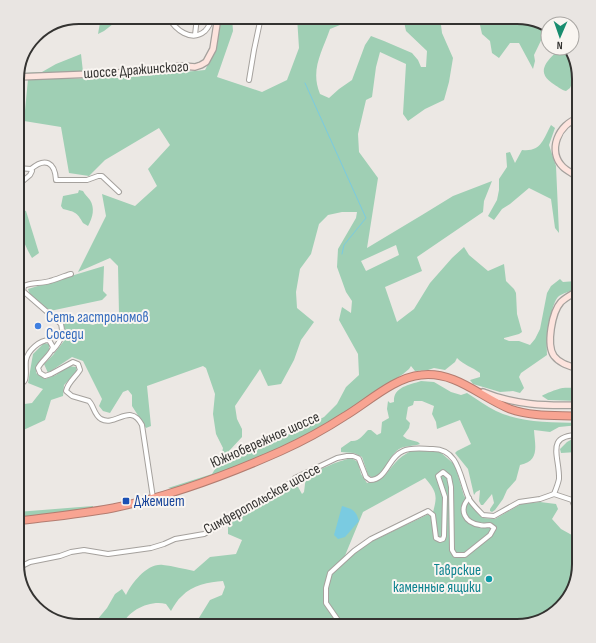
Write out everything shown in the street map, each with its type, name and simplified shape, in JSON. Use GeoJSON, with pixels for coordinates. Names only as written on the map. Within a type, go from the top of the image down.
{"type":"FeatureCollection","features":[{"type":"Feature","properties":{"kind":"highway","name":"Южнобережное шоссе"},"geometry":{"type":"LineString","coordinates":[[24,522],[111,508],[163,497],[202,483],[290,447],[340,420],[396,384],[410,377],[422,374],[442,376],[469,386],[500,404],[522,412],[572,416]]}},
{"type":"Feature","properties":{"kind":"highway","name":"Южнобережное шоссе"},"geometry":{"type":"LineString","coordinates":[[24,522],[111,511],[141,504],[231,475],[296,447],[339,424],[397,386],[417,378],[435,378],[449,381],[498,407],[521,415],[572,417]]}},
{"type":"Feature","properties":{"kind":"highway"},"geometry":{"type":"LineString","coordinates":[[141,504],[142,502],[152,499]]}},
{"type":"Feature","properties":{"kind":"main road","name":"шоссе Дражинского"},"geometry":{"type":"LineString","coordinates":[[24,77],[118,73],[183,66],[195,67],[206,62],[213,49],[217,24]]}},
{"type":"Feature","properties":{"kind":"main road"},"geometry":{"type":"LineString","coordinates":[[572,122],[561,129],[555,144],[556,153],[561,164],[572,173]]}},
{"type":"Feature","properties":{"kind":"main road"},"geometry":{"type":"LineString","coordinates":[[572,295],[560,303],[554,316],[551,347],[553,354],[558,359],[566,365],[572,366]]}},
{"type":"Feature","properties":{"kind":"main road"},"geometry":{"type":"LineString","coordinates":[[469,386],[496,397],[514,402],[538,405],[572,405]]}},
{"type":"Feature","properties":{"kind":"street"},"geometry":{"type":"LineString","coordinates":[[174,24],[179,31],[186,34],[195,35],[203,33],[209,24]]}},
{"type":"Feature","properties":{"kind":"street"},"geometry":{"type":"LineString","coordinates":[[195,35],[196,24]]}},
{"type":"Feature","properties":{"kind":"street"},"geometry":{"type":"LineString","coordinates":[[249,80],[260,24]]}},
{"type":"Feature","properties":{"kind":"street"},"geometry":{"type":"LineString","coordinates":[[24,180],[30,175],[32,171],[31,169],[36,164],[49,163],[55,169],[56,180],[86,180],[102,176],[119,192]]}},
{"type":"Feature","properties":{"kind":"street"},"geometry":{"type":"LineString","coordinates":[[24,168],[31,169]]}},
{"type":"Feature","properties":{"kind":"street"},"geometry":{"type":"LineString","coordinates":[[24,286],[28,284],[40,284],[71,274]]}},
{"type":"Feature","properties":{"kind":"street"},"geometry":{"type":"LineString","coordinates":[[24,292],[61,324],[63,331],[62,338],[41,362],[38,368],[40,373],[44,376],[51,374],[73,362],[78,364],[80,370],[77,375],[67,384],[66,391],[72,396],[89,401],[96,414],[101,419],[107,420],[131,414],[138,418],[142,425],[152,499]]}},
{"type":"Feature","properties":{"kind":"street"},"geometry":{"type":"LineString","coordinates":[[24,381],[26,358],[36,345],[44,340],[49,340],[53,346],[52,351]]}},
{"type":"Feature","properties":{"kind":"street"},"geometry":{"type":"LineString","coordinates":[[572,435],[558,440],[556,445],[559,480],[554,494],[572,500]]}},
{"type":"Feature","properties":{"kind":"street","name":"Симферопольское шоссе"},"geometry":{"type":"LineString","coordinates":[[24,565],[30,562],[60,556],[71,552],[84,550],[108,554],[151,548],[175,539],[204,534],[242,513],[260,500],[283,489],[295,478],[337,458],[347,456],[353,456],[360,459],[366,477],[370,480],[374,480],[383,473],[397,454],[402,451],[410,449],[441,449],[454,459],[469,498],[475,508],[483,515],[494,516],[519,502],[540,499],[554,494]]}},
{"type":"Feature","properties":{"kind":"street"},"geometry":{"type":"LineString","coordinates":[[337,619],[326,603],[326,588],[330,572],[354,551],[371,539],[428,511],[434,515],[436,538],[440,540],[443,539],[445,497],[438,476],[442,472],[449,477],[451,487],[452,550],[455,555],[465,555],[490,535],[494,528],[490,525],[480,525],[469,521],[463,512],[464,504],[469,498]]}},
{"type":"Feature","properties":{"kind":"green space"},"geometry":{"type":"Polygon","coordinates":[[[100,24],[113,24],[104,31],[98,34],[100,24]]]}},
{"type":"Feature","properties":{"kind":"green space"},"geometry":{"type":"Polygon","coordinates":[[[218,24],[232,24],[233,31],[217,77],[262,92],[287,80],[299,48],[297,24],[340,24],[330,29],[318,61],[316,77],[317,85],[320,94],[329,98],[352,80],[365,45],[371,36],[412,53],[418,60],[421,67],[426,67],[427,51],[406,31],[404,24],[441,24],[442,33],[453,58],[444,100],[425,109],[408,121],[403,114],[406,64],[380,52],[376,67],[372,97],[366,100],[358,134],[359,152],[378,178],[367,248],[453,196],[492,181],[484,201],[483,212],[417,257],[422,271],[385,287],[397,322],[414,309],[430,283],[464,247],[469,255],[488,271],[504,264],[506,281],[516,293],[517,314],[522,332],[504,339],[509,341],[519,341],[530,345],[540,329],[547,293],[551,286],[560,279],[563,282],[572,281],[572,290],[559,296],[553,307],[549,324],[547,355],[521,373],[519,377],[524,388],[520,393],[513,391],[500,392],[473,384],[470,380],[480,377],[480,373],[457,358],[455,362],[445,370],[434,368],[415,371],[411,366],[403,374],[336,418],[287,446],[213,476],[173,489],[168,488],[212,474],[220,461],[223,448],[216,434],[213,414],[215,394],[206,368],[203,366],[147,386],[151,426],[146,428],[132,406],[132,395],[128,390],[123,392],[110,413],[103,411],[99,406],[102,399],[83,361],[72,357],[48,373],[44,364],[67,337],[61,316],[93,325],[119,314],[118,266],[110,258],[78,272],[106,216],[102,194],[135,206],[157,186],[148,169],[170,145],[159,128],[105,160],[89,176],[69,173],[61,127],[24,121],[28,79],[120,78],[205,70],[213,55],[218,24]],[[342,212],[328,215],[319,224],[311,254],[300,269],[296,292],[297,308],[314,322],[301,340],[294,360],[281,384],[268,386],[260,369],[235,406],[237,419],[242,429],[242,437],[229,451],[229,458],[297,431],[324,417],[337,404],[346,387],[359,375],[358,354],[339,320],[342,307],[351,313],[352,301],[346,292],[337,267],[338,249],[356,218],[357,212],[342,212]],[[396,245],[361,261],[366,271],[399,255],[396,245]]]}},
{"type":"Feature","properties":{"kind":"green space"},"geometry":{"type":"Polygon","coordinates":[[[487,24],[521,24],[540,30],[540,43],[534,55],[535,61],[533,69],[519,43],[510,43],[499,58],[492,53],[490,41],[482,34],[480,25],[487,24]]]}},
{"type":"Feature","properties":{"kind":"green space"},"geometry":{"type":"Polygon","coordinates":[[[81,54],[83,72],[24,74],[42,72],[56,64],[81,54]]]}},
{"type":"Feature","properties":{"kind":"green space"},"geometry":{"type":"Polygon","coordinates":[[[552,56],[567,56],[572,72],[572,83],[570,88],[566,91],[552,83],[544,74],[546,65],[552,56]]]}},
{"type":"Feature","properties":{"kind":"green space"},"geometry":{"type":"Polygon","coordinates":[[[551,125],[555,128],[549,145],[556,166],[559,233],[555,228],[551,199],[529,188],[502,209],[494,220],[488,216],[497,200],[499,179],[507,167],[506,153],[510,152],[515,163],[522,150],[533,149],[541,144],[551,125]]]}},
{"type":"Feature","properties":{"kind":"green space"},"geometry":{"type":"Polygon","coordinates":[[[79,190],[83,191],[90,200],[93,209],[88,226],[83,223],[75,213],[63,209],[61,206],[63,196],[78,193],[79,190]]]}},
{"type":"Feature","properties":{"kind":"green space"},"geometry":{"type":"Polygon","coordinates":[[[24,210],[26,211],[39,253],[32,258],[24,241],[24,210]]]}},
{"type":"Feature","properties":{"kind":"green space"},"geometry":{"type":"Polygon","coordinates":[[[104,266],[103,291],[107,295],[102,300],[50,311],[30,295],[28,289],[104,266]]]}},
{"type":"Feature","properties":{"kind":"green space"},"geometry":{"type":"Polygon","coordinates":[[[44,343],[49,344],[49,350],[39,362],[36,373],[45,379],[56,375],[68,366],[76,367],[77,372],[64,385],[63,396],[51,400],[45,420],[24,430],[24,404],[32,403],[43,389],[28,383],[33,354],[44,343]]]}},
{"type":"Feature","properties":{"kind":"green space"},"geometry":{"type":"Polygon","coordinates":[[[421,381],[434,382],[451,392],[461,395],[467,393],[496,411],[506,415],[526,420],[572,423],[572,426],[559,427],[550,432],[534,430],[535,452],[531,460],[520,465],[516,480],[492,512],[490,509],[494,503],[492,494],[483,505],[481,505],[479,501],[480,490],[474,495],[468,469],[455,453],[471,444],[460,420],[437,429],[436,422],[432,414],[434,406],[422,401],[414,401],[413,405],[408,407],[406,419],[410,423],[409,428],[403,436],[420,444],[403,447],[397,451],[378,476],[373,478],[368,475],[362,457],[354,453],[341,452],[341,448],[351,441],[359,439],[368,430],[371,430],[377,435],[381,433],[382,422],[389,418],[387,409],[388,401],[390,403],[394,402],[396,393],[407,385],[421,381]]]}},
{"type":"Feature","properties":{"kind":"green space"},"geometry":{"type":"Polygon","coordinates":[[[561,388],[572,388],[572,401],[548,400],[542,396],[561,388]]]}},
{"type":"Feature","properties":{"kind":"green space"},"geometry":{"type":"Polygon","coordinates":[[[572,439],[572,452],[561,453],[560,449],[572,439]]]}},
{"type":"Feature","properties":{"kind":"green space"},"geometry":{"type":"Polygon","coordinates":[[[411,451],[439,451],[455,465],[464,496],[483,518],[495,519],[521,504],[540,502],[556,504],[558,509],[552,519],[561,529],[572,535],[571,575],[561,598],[545,612],[524,619],[198,619],[210,600],[222,595],[225,587],[223,581],[207,583],[191,589],[179,599],[171,611],[166,604],[160,603],[147,605],[140,608],[134,611],[126,619],[98,619],[107,608],[115,594],[122,589],[126,595],[136,580],[151,567],[163,565],[194,571],[210,557],[236,554],[242,540],[228,534],[228,523],[289,487],[297,485],[302,494],[304,492],[306,476],[351,458],[358,462],[361,474],[367,483],[373,482],[381,479],[402,456],[411,451]],[[425,478],[363,512],[344,558],[364,545],[433,512],[436,497],[434,490],[425,478]]]}},
{"type":"Feature","properties":{"kind":"green space"},"geometry":{"type":"Polygon","coordinates":[[[93,506],[93,509],[24,518],[24,511],[93,506]]]}},
{"type":"Feature","properties":{"kind":"water"},"geometry":{"type":"Polygon","coordinates":[[[342,506],[353,510],[359,521],[345,537],[338,539],[334,535],[342,506]]]}},
{"type":"Feature","properties":{"kind":"waterway"},"geometry":{"type":"LineString","coordinates":[[305,83],[366,218],[344,245],[342,254]]}},
{"type":"Feature","properties":{"kind":"place","name":"Сеть гастрономов Соседи"},"geometry":{"type":"Point","coordinates":[38,326]}},
{"type":"Feature","properties":{"kind":"place","name":"Джемиет"},"geometry":{"type":"Point","coordinates":[126,501]}},
{"type":"Feature","properties":{"kind":"place","name":"Таврские каменные ящики"},"geometry":{"type":"Point","coordinates":[489,579]}}]}
